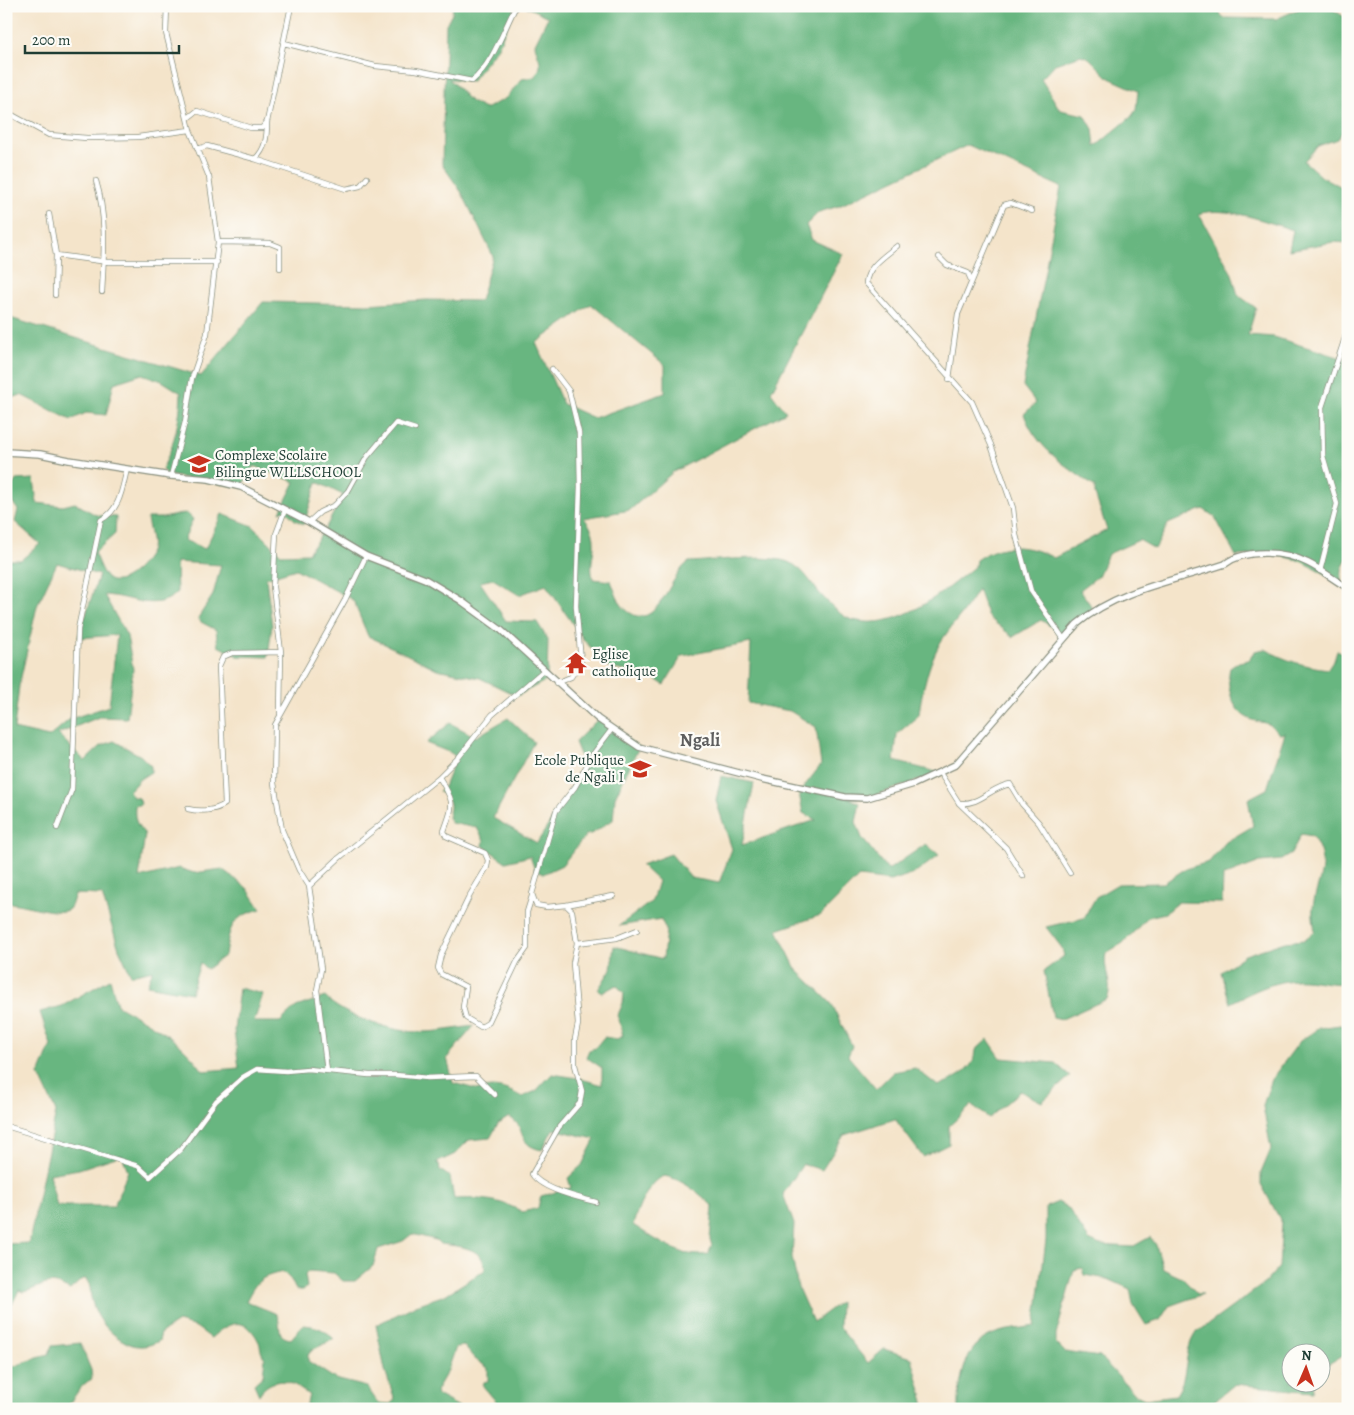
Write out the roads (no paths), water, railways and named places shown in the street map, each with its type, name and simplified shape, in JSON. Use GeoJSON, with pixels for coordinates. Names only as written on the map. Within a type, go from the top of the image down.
{"type":"FeatureCollection","features":[{"type":"Feature","properties":{"kind":"street"},"geometry":{"type":"LineString","coordinates":[[167,6],[166,33],[179,92],[186,106],[190,130],[209,178],[218,242],[207,334],[192,378],[185,422],[171,476]]}},
{"type":"Feature","properties":{"kind":"street"},"geometry":{"type":"LineString","coordinates":[[255,159],[263,152],[267,122],[291,6]]}},
{"type":"Feature","properties":{"kind":"street"},"geometry":{"type":"LineString","coordinates":[[284,43],[375,66],[416,70],[472,82],[482,72],[486,61],[498,47],[516,6]]}},
{"type":"Feature","properties":{"kind":"street"},"geometry":{"type":"LineString","coordinates":[[188,118],[197,111],[251,128],[262,128],[267,122]]}},
{"type":"Feature","properties":{"kind":"street"},"geometry":{"type":"LineString","coordinates":[[12,115],[49,135],[68,137],[138,137],[190,130]]}},
{"type":"Feature","properties":{"kind":"street"},"geometry":{"type":"LineString","coordinates":[[198,149],[207,146],[255,159],[346,189],[360,186],[367,178]]}},
{"type":"Feature","properties":{"kind":"street"},"geometry":{"type":"LineString","coordinates":[[96,180],[102,200],[105,236],[102,292]]}},
{"type":"Feature","properties":{"kind":"street"},"geometry":{"type":"LineString","coordinates":[[949,379],[958,314],[1004,204],[1011,202],[1032,211]]}},
{"type":"Feature","properties":{"kind":"street"},"geometry":{"type":"LineString","coordinates":[[49,214],[56,254],[55,295]]}},
{"type":"Feature","properties":{"kind":"street"},"geometry":{"type":"LineString","coordinates":[[218,242],[270,243],[280,247],[280,268]]}},
{"type":"Feature","properties":{"kind":"street"},"geometry":{"type":"LineString","coordinates":[[897,246],[878,262],[866,276],[866,283],[949,379],[972,402],[991,445],[1014,508],[1016,535],[1031,592],[1063,638]]}},
{"type":"Feature","properties":{"kind":"street"},"geometry":{"type":"LineString","coordinates":[[56,254],[104,261],[217,262]]}},
{"type":"Feature","properties":{"kind":"street"},"geometry":{"type":"LineString","coordinates":[[938,257],[947,265],[968,273],[971,280]]}},
{"type":"Feature","properties":{"kind":"street"},"geometry":{"type":"LineString","coordinates":[[1320,571],[1338,504],[1323,456],[1322,406],[1348,329]]}},
{"type":"Feature","properties":{"kind":"street"},"geometry":{"type":"LineString","coordinates":[[552,369],[568,391],[579,433],[580,460],[576,606],[581,661],[571,677],[556,683]]}},
{"type":"Feature","properties":{"kind":"street"},"geometry":{"type":"LineString","coordinates":[[309,522],[320,512],[335,504],[348,491],[367,457],[396,423],[416,429]]}},
{"type":"Feature","properties":{"kind":"street"},"geometry":{"type":"LineString","coordinates":[[6,452],[40,454],[171,476],[209,479],[241,486],[309,522],[366,556],[425,579],[460,600],[501,630],[556,683],[612,729],[639,748],[762,779],[845,797],[867,798],[914,784],[955,765],[1063,638],[1094,610],[1131,594],[1225,564],[1236,556],[1274,554],[1307,562],[1348,588]]}},
{"type":"Feature","properties":{"kind":"street"},"geometry":{"type":"LineString","coordinates":[[57,828],[72,789],[78,629],[84,596],[96,550],[101,520],[110,515],[119,501],[127,469]]}},
{"type":"Feature","properties":{"kind":"street"},"geometry":{"type":"LineString","coordinates":[[280,714],[281,652],[273,587],[276,534],[285,510]]}},
{"type":"Feature","properties":{"kind":"street"},"geometry":{"type":"LineString","coordinates":[[327,1071],[317,990],[321,969],[309,886],[299,870],[280,821],[274,783],[275,725],[345,600],[366,556]]}},
{"type":"Feature","properties":{"kind":"street"},"geometry":{"type":"LineString","coordinates":[[188,809],[196,811],[219,808],[225,804],[219,666],[223,657],[232,653],[281,652]]}},
{"type":"Feature","properties":{"kind":"street"},"geometry":{"type":"LineString","coordinates":[[309,886],[361,840],[439,777],[459,757],[492,715],[544,670]]}},
{"type":"Feature","properties":{"kind":"street"},"geometry":{"type":"LineString","coordinates":[[439,777],[450,795],[453,806],[444,831],[446,836],[485,853],[488,860],[487,867],[470,895],[441,955],[438,968],[441,974],[466,987],[467,992],[462,1007],[466,1018],[481,1027],[488,1023],[517,962],[527,948],[527,912],[556,811],[575,788],[593,754],[612,729]]}},
{"type":"Feature","properties":{"kind":"street"},"geometry":{"type":"LineString","coordinates":[[940,773],[959,803],[1006,848],[1023,876]]}},
{"type":"Feature","properties":{"kind":"street"},"geometry":{"type":"LineString","coordinates":[[959,803],[970,804],[1002,786],[1010,784],[1070,873]]}},
{"type":"Feature","properties":{"kind":"street"},"geometry":{"type":"LineString","coordinates":[[532,894],[536,905],[548,907],[574,901],[613,896]]}},
{"type":"Feature","properties":{"kind":"street"},"geometry":{"type":"LineString","coordinates":[[566,904],[572,910],[577,943],[573,963],[578,1024],[575,1039],[575,1065],[582,1091],[580,1103],[558,1127],[532,1174],[536,1180],[569,1195],[596,1202]]}},
{"type":"Feature","properties":{"kind":"street"},"geometry":{"type":"LineString","coordinates":[[577,943],[617,938],[637,930]]}},
{"type":"Feature","properties":{"kind":"street"},"geometry":{"type":"LineString","coordinates":[[6,1126],[138,1166],[150,1177],[181,1149],[216,1101],[243,1077],[258,1069],[286,1072],[308,1069],[428,1078],[476,1076],[495,1095]]}},
{"type":"Feature","properties":{"kind":"place","name":"Complexe Scolaire Bilingue WILLSCHOOL"},"geometry":{"type":"Point","coordinates":[199,464]}},
{"type":"Feature","properties":{"kind":"place","name":"Eglise catholique"},"geometry":{"type":"Point","coordinates":[576,663]}},
{"type":"Feature","properties":{"kind":"place","name":"Ecole Publique de Ngali I"},"geometry":{"type":"Point","coordinates":[640,769]}},
{"type":"Feature","properties":{"kind":"district","name":"Ngali"},"geometry":{"type":"Point","coordinates":[700,740]}}]}
